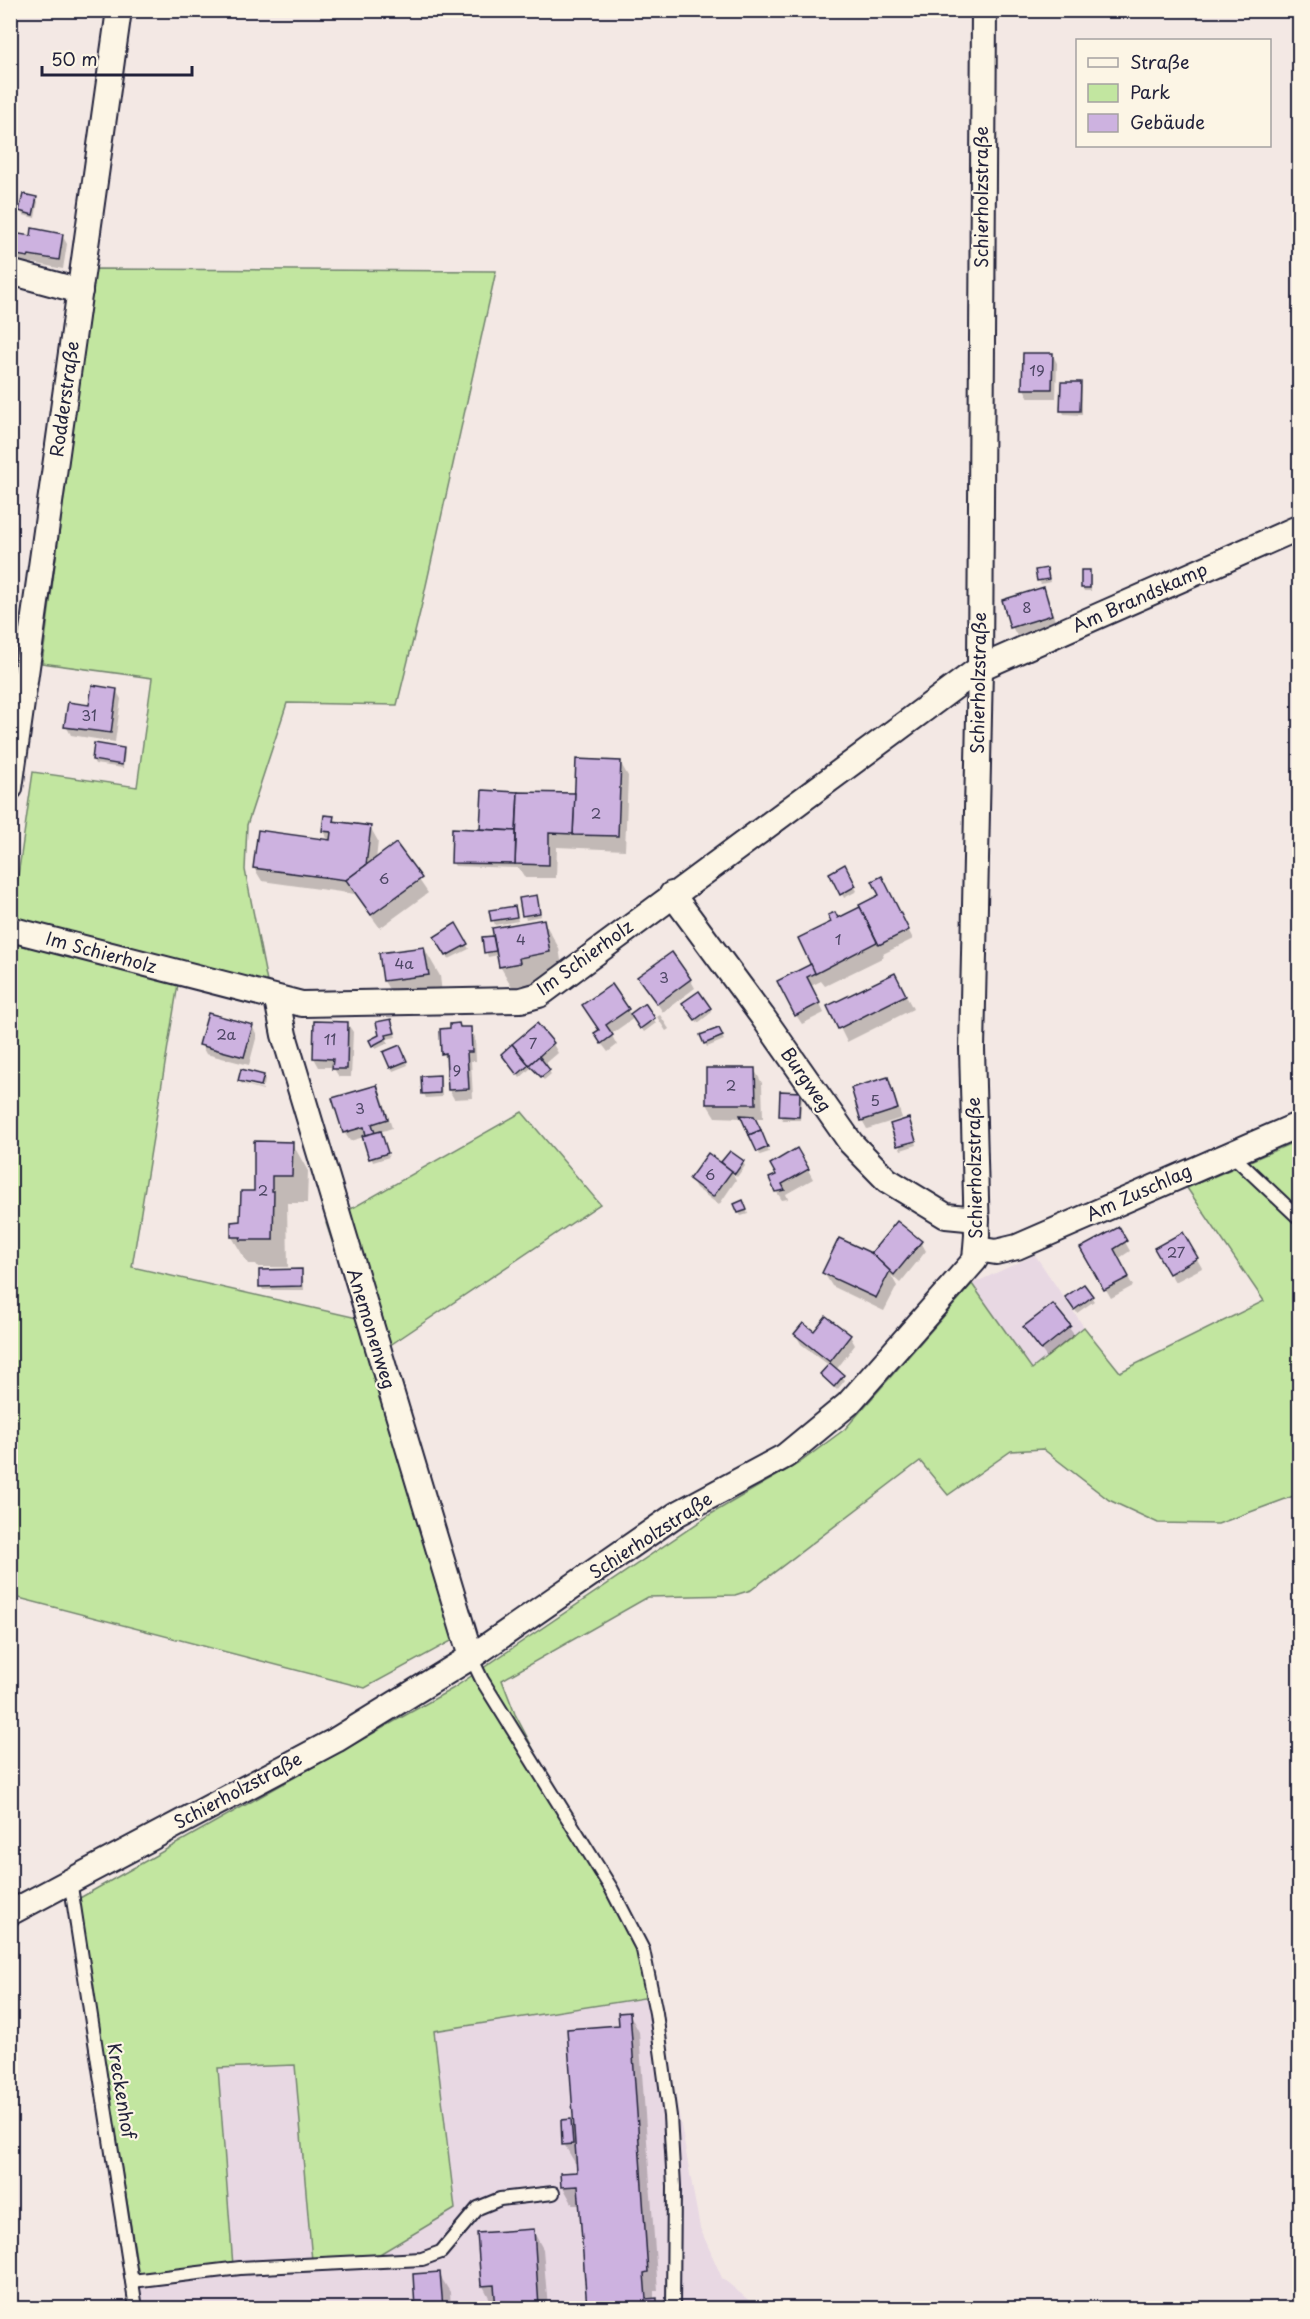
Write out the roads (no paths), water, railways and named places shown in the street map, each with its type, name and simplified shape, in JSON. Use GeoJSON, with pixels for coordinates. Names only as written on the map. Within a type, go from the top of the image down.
{"type":"FeatureCollection","features":[{"type":"Feature","properties":{"kind":"street","name":"Rodderstraße"},"geometry":{"type":"LineString","coordinates":[[10,788],[119,10]]}},
{"type":"Feature","properties":{"kind":"street","name":"Schierholzstraße"},"geometry":{"type":"LineString","coordinates":[[10,1913],[70,1879],[336,1740],[471,1657],[677,1514],[785,1456],[848,1404],[972,1265],[977,1249],[972,1049],[980,668],[984,10]]}},
{"type":"Feature","properties":{"kind":"street"},"geometry":{"type":"LineString","coordinates":[[10,272],[80,291]]}},
{"type":"Feature","properties":{"kind":"street","name":"Am Brandskamp"},"geometry":{"type":"LineString","coordinates":[[980,668],[1299,527]]}},
{"type":"Feature","properties":{"kind":"street","name":"Im Schierholz"},"geometry":{"type":"LineString","coordinates":[[10,929],[302,1004],[521,1000],[539,995],[672,894],[980,668]]}},
{"type":"Feature","properties":{"kind":"street","name":"Burgweg"},"geometry":{"type":"LineString","coordinates":[[672,894],[762,1016],[851,1143],[887,1180],[936,1210],[946,1216],[977,1219]]}},
{"type":"Feature","properties":{"kind":"street","name":"Anemonenweg"},"geometry":{"type":"LineString","coordinates":[[277,999],[284,1035],[471,1657]]}},
{"type":"Feature","properties":{"kind":"street","name":"Am Zuschlag"},"geometry":{"type":"LineString","coordinates":[[977,1249],[996,1252],[1017,1246],[1299,1124]]}},
{"type":"Feature","properties":{"kind":"lane"},"geometry":{"type":"LineString","coordinates":[[1230,1154],[1299,1219]]}},
{"type":"Feature","properties":{"kind":"lane"},"geometry":{"type":"LineString","coordinates":[[471,1657],[488,1690],[611,1888],[643,1950],[656,2013],[670,2116],[674,2186],[673,2308]]}},
{"type":"Feature","properties":{"kind":"lane","name":"Kreckenhof"},"geometry":{"type":"LineString","coordinates":[[70,1879],[136,2308]]}},
{"type":"Feature","properties":{"kind":"lane"},"geometry":{"type":"LineString","coordinates":[[132,2281],[240,2268],[422,2259],[441,2252],[478,2208],[500,2199],[553,2193]]}}]}
